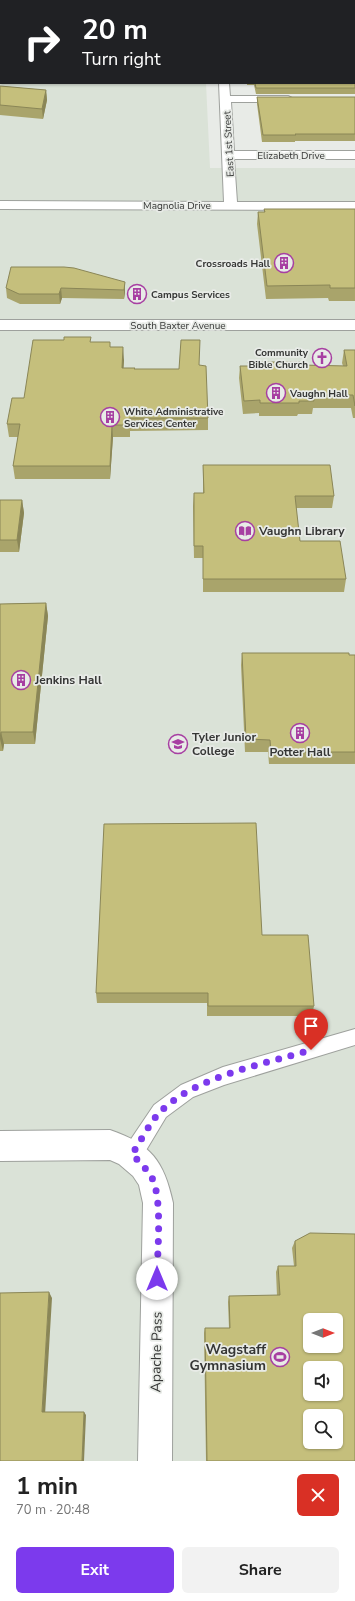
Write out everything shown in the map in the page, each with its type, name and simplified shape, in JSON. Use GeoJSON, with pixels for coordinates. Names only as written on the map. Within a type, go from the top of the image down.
{"type":"FeatureCollection","features":[{"type":"Feature","properties":{"kind":"street","name":"East 1st Street"},"geometry":{"type":"LineString","coordinates":[[224,84],[231,206]]}},
{"type":"Feature","properties":{"kind":"street"},"geometry":{"type":"LineString","coordinates":[[225,99],[302,99]]}},
{"type":"Feature","properties":{"kind":"street","name":"Elizabeth Drive"},"geometry":{"type":"LineString","coordinates":[[228,155],[355,155]]}},
{"type":"Feature","properties":{"kind":"street","name":"Magnolia Drive"},"geometry":{"type":"LineString","coordinates":[[0,205],[355,206]]}},
{"type":"Feature","properties":{"kind":"street","name":"South Baxter Avenue"},"geometry":{"type":"LineString","coordinates":[[0,326],[355,325]]}},
{"type":"Feature","properties":{"kind":"street"},"geometry":{"type":"LineString","coordinates":[[0,1146],[100,1144],[122,1148],[132,1154]]}},
{"type":"Feature","properties":{"kind":"street","name":"Apache Pass"},"geometry":{"type":"LineString","coordinates":[[132,1154],[152,1178],[158,1203],[155,1461]]}},
{"type":"Feature","properties":{"kind":"lane"},"geometry":{"type":"LineString","coordinates":[[132,1154],[160,1111],[187,1091],[223,1076],[355,1036]]}},
{"type":"Feature","properties":{"kind":"shaded area","name":"Tyler Junior College"},"geometry":{"type":"Polygon","coordinates":[[[0,84],[206,84],[210,168],[355,168],[355,1461],[0,1461],[0,84]]]}},
{"type":"Feature","properties":{"kind":"building"},"geometry":{"type":"Polygon","coordinates":[[[255,84],[355,84],[355,88],[256,88],[255,84]]]}},
{"type":"Feature","properties":{"kind":"building"},"geometry":{"type":"Polygon","coordinates":[[[0,86],[46,90],[42,109],[0,105],[0,86]]]}},
{"type":"Feature","properties":{"kind":"building"},"geometry":{"type":"Polygon","coordinates":[[[257,97],[355,97],[355,134],[263,135],[257,97]]]}},
{"type":"Feature","properties":{"kind":"building"},"geometry":{"type":"Polygon","coordinates":[[[264,209],[355,209],[355,288],[330,288],[330,285],[267,286],[258,212],[265,212],[264,209]]]}},
{"type":"Feature","properties":{"kind":"building"},"geometry":{"type":"Polygon","coordinates":[[[11,267],[74,268],[125,282],[124,290],[61,288],[59,294],[19,294],[6,288],[11,267]]]}},
{"type":"Feature","properties":{"kind":"building","name":"White Administrative Services Center"},"geometry":{"type":"Polygon","coordinates":[[[64,337],[91,337],[90,342],[110,342],[110,347],[123,347],[122,368],[135,368],[134,369],[179,369],[181,340],[200,340],[199,365],[206,366],[208,418],[129,418],[129,425],[112,425],[110,466],[13,466],[20,424],[7,424],[12,398],[24,398],[33,340],[64,340],[64,337]]]}},
{"type":"Feature","properties":{"kind":"building"},"geometry":{"type":"Polygon","coordinates":[[[344,350],[355,350],[355,406],[353,395],[313,395],[314,401],[299,401],[299,403],[260,403],[260,400],[244,401],[240,366],[249,366],[248,362],[300,362],[301,365],[347,366],[344,350]]]}},
{"type":"Feature","properties":{"kind":"building","name":"Vaughn Library"},"geometry":{"type":"Polygon","coordinates":[[[203,465],[330,465],[334,496],[295,496],[300,541],[340,541],[346,579],[203,579],[203,546],[194,546],[194,493],[204,493],[203,465]]]}},
{"type":"Feature","properties":{"kind":"building"},"geometry":{"type":"Polygon","coordinates":[[[0,500],[22,500],[17,540],[0,540],[0,500]]]}},
{"type":"Feature","properties":{"kind":"building","name":"Jenkins Hall"},"geometry":{"type":"Polygon","coordinates":[[[46,603],[33,732],[1,732],[0,739],[0,604],[46,603]]]}},
{"type":"Feature","properties":{"kind":"building","name":"Potter Hall"},"geometry":{"type":"Polygon","coordinates":[[[242,653],[349,653],[349,655],[355,655],[355,752],[271,752],[270,740],[246,739],[242,653]]]}},
{"type":"Feature","properties":{"kind":"building"},"geometry":{"type":"Polygon","coordinates":[[[256,823],[262,935],[308,935],[314,1006],[208,1006],[208,993],[96,993],[104,824],[256,823]]]}},
{"type":"Feature","properties":{"kind":"building","name":"Wagstaff Gymnasium"},"geometry":{"type":"Polygon","coordinates":[[[310,1233],[355,1234],[355,1461],[207,1461],[205,1328],[230,1328],[229,1296],[280,1295],[278,1266],[296,1266],[295,1241],[310,1233]]]}},
{"type":"Feature","properties":{"kind":"building"},"geometry":{"type":"Polygon","coordinates":[[[49,1292],[42,1412],[84,1412],[82,1461],[0,1461],[0,1293],[49,1292]]]}},
{"type":"Feature","properties":{"kind":"place","name":"Crossroads Hall"},"geometry":{"type":"Point","coordinates":[284,263]}},
{"type":"Feature","properties":{"kind":"place","name":"Campus Services"},"geometry":{"type":"Point","coordinates":[137,294]}},
{"type":"Feature","properties":{"kind":"place","name":"Community Bible Church"},"geometry":{"type":"Point","coordinates":[322,358]}},
{"type":"Feature","properties":{"kind":"place","name":"Vaughn Hall"},"geometry":{"type":"Point","coordinates":[276,393]}},
{"type":"Feature","properties":{"kind":"place","name":"White Administrative Services Center"},"geometry":{"type":"Point","coordinates":[110,417]}},
{"type":"Feature","properties":{"kind":"place","name":"Vaughn Library"},"geometry":{"type":"Point","coordinates":[245,531]}},
{"type":"Feature","properties":{"kind":"place","name":"Jenkins Hall"},"geometry":{"type":"Point","coordinates":[21,680]}},
{"type":"Feature","properties":{"kind":"place","name":"Potter Hall"},"geometry":{"type":"Point","coordinates":[300,733]}},
{"type":"Feature","properties":{"kind":"place","name":"Tyler Junior College"},"geometry":{"type":"Point","coordinates":[178,744]}},
{"type":"Feature","properties":{"kind":"place","name":"Wagstaff Gymnasium"},"geometry":{"type":"Point","coordinates":[280,1357]}},
{"type":"Feature","properties":{"kind":"route"},"geometry":{"type":"LineString","coordinates":[[157,1279],[158,1203],[156,1189],[152,1178],[132,1154],[160,1111],[187,1091],[223,1076],[311,1050]]}}]}
